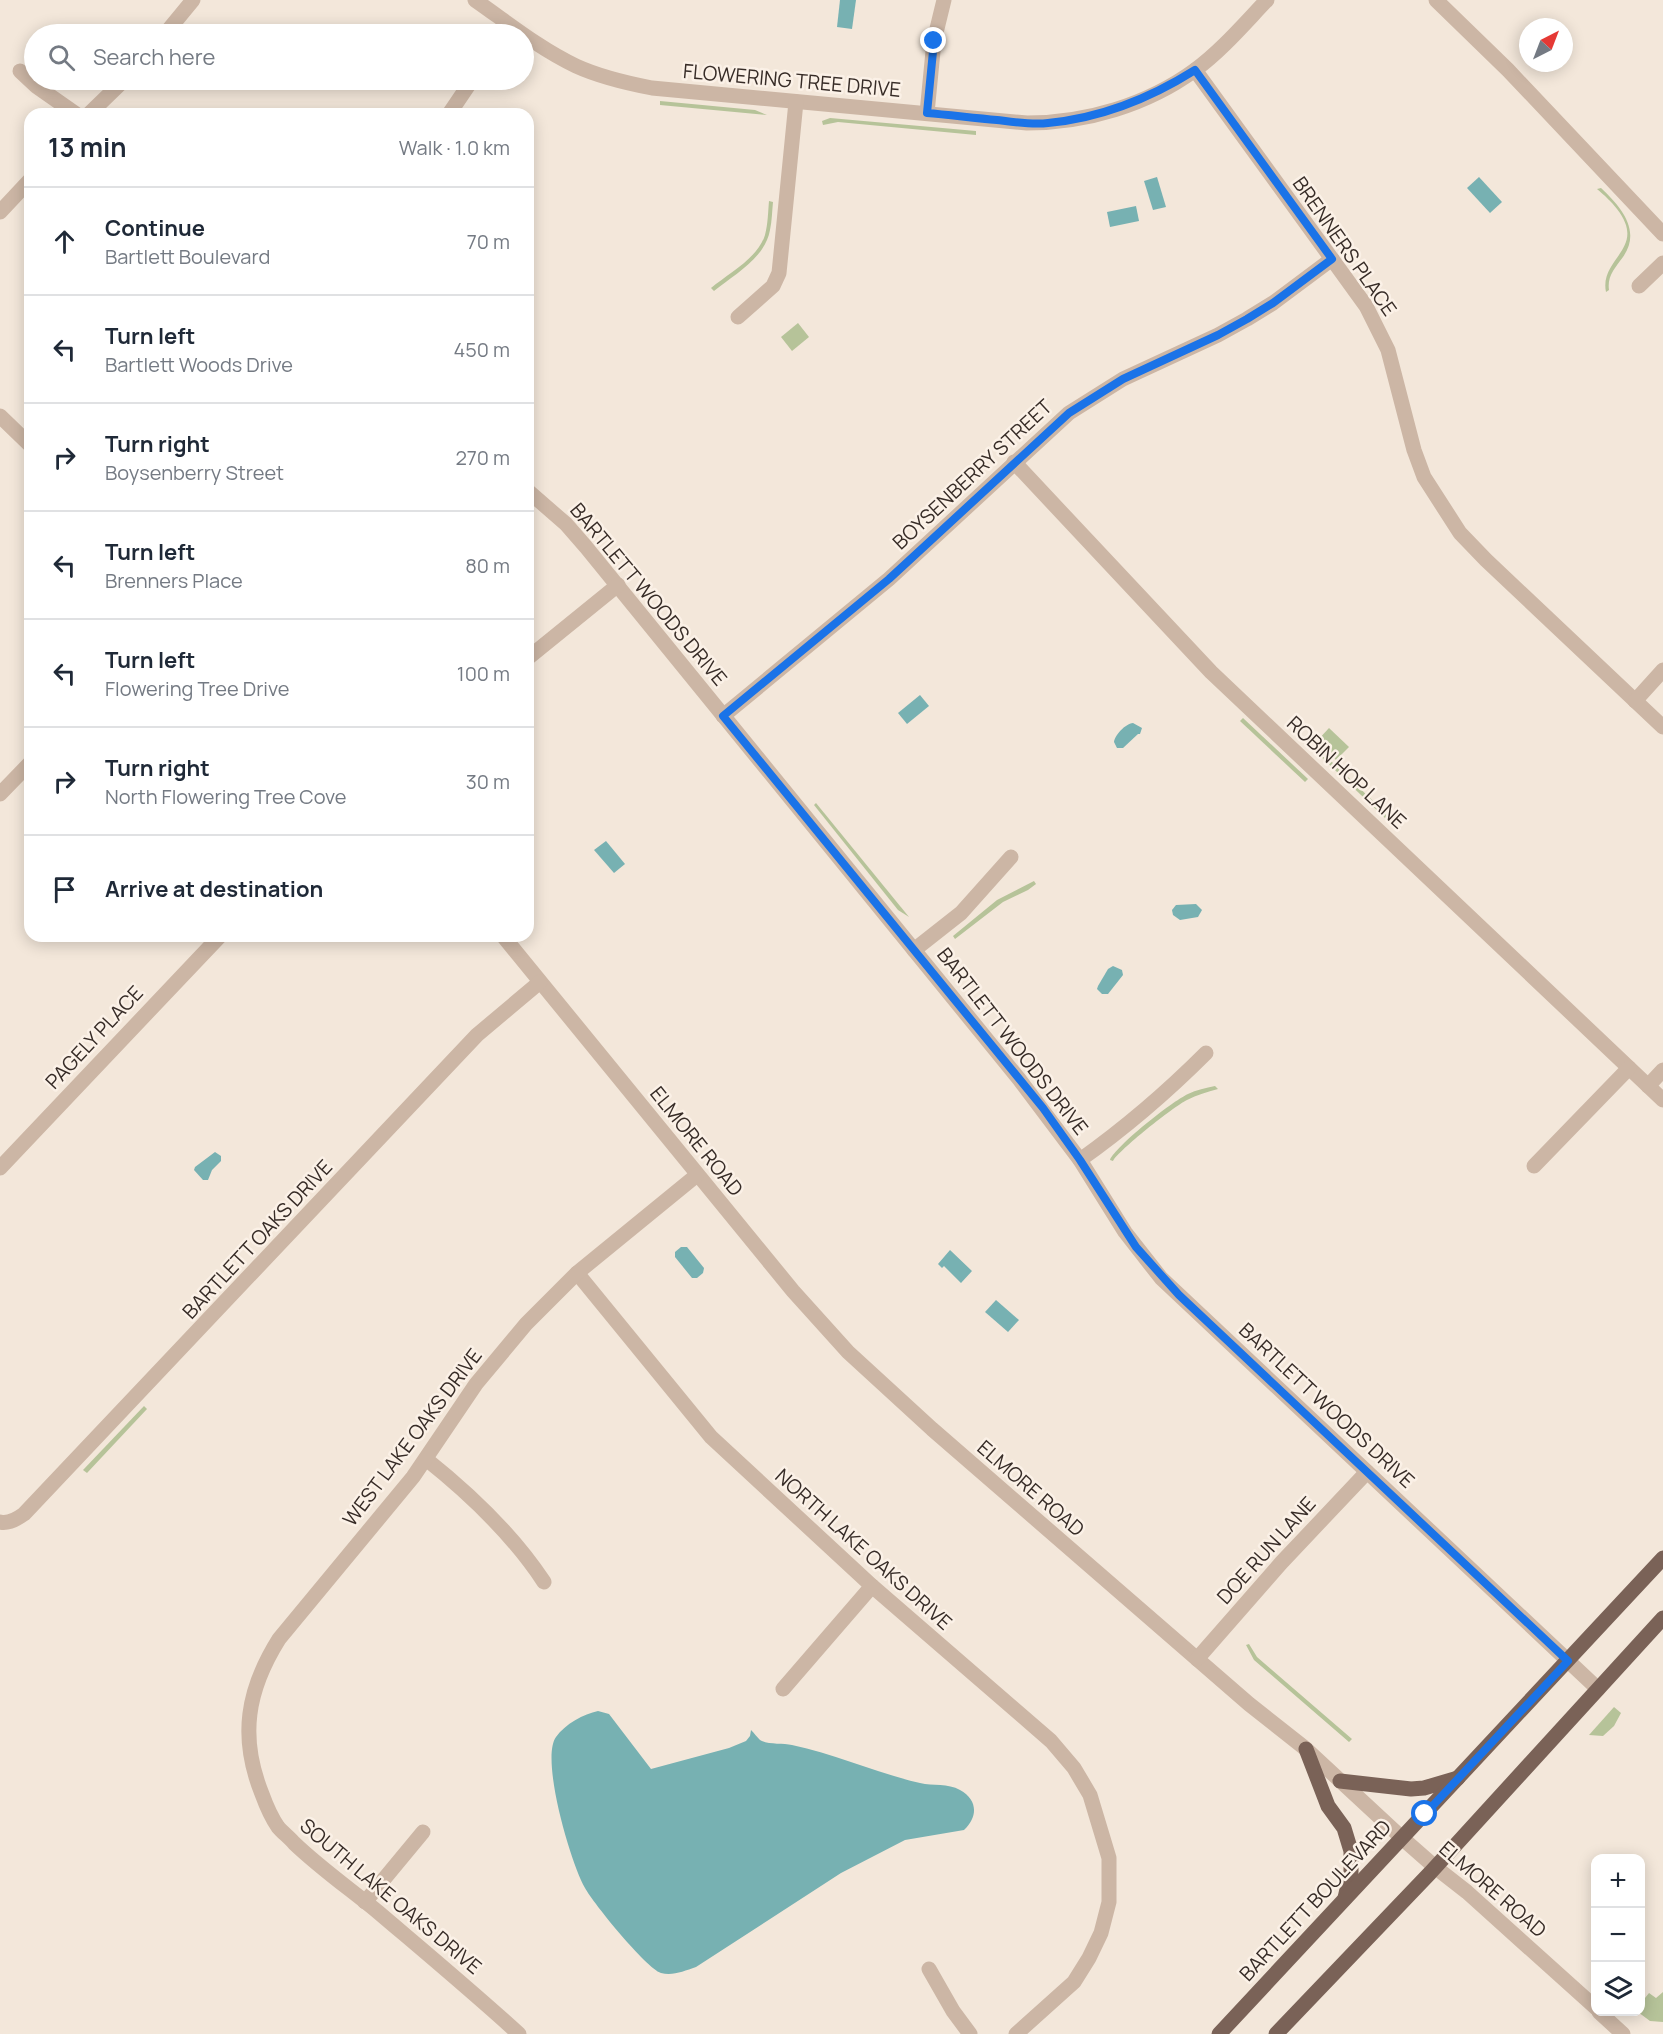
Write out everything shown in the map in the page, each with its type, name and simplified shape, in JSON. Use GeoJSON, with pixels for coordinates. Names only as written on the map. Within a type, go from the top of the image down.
{"type":"FeatureCollection","features":[{"type":"Feature","properties":{"kind":"main road","name":"BARTLETT BOULEVARD"},"geometry":{"type":"LineString","coordinates":[[1219,2034],[1663,1558]]}},
{"type":"Feature","properties":{"kind":"main road"},"geometry":{"type":"LineString","coordinates":[[1276,2034],[1435,1867],[1663,1618]]}},
{"type":"Feature","properties":{"kind":"main road"},"geometry":{"type":"LineString","coordinates":[[1306,1749],[1328,1806],[1344,1828],[1351,1851],[1351,1872],[1344,1901]]}},
{"type":"Feature","properties":{"kind":"main road"},"geometry":{"type":"LineString","coordinates":[[1340,1781],[1411,1789],[1424,1788],[1458,1778]]}},
{"type":"Feature","properties":{"kind":"street"},"geometry":{"type":"LineString","coordinates":[[173,24],[193,0]]}},
{"type":"Feature","properties":{"kind":"street","name":"FLOWERING TREE DRIVE"},"geometry":{"type":"LineString","coordinates":[[475,0],[501,24]]}},
{"type":"Feature","properties":{"kind":"street"},"geometry":{"type":"LineString","coordinates":[[927,113],[934,41],[944,0]]}},
{"type":"Feature","properties":{"kind":"street","name":"FLOWERING TREE DRIVE"},"geometry":{"type":"LineString","coordinates":[[534,43],[577,66],[630,84],[652,88],[1047,123],[1103,114],[1163,89],[1195,70],[1231,38],[1267,0]]}},
{"type":"Feature","properties":{"kind":"street"},"geometry":{"type":"LineString","coordinates":[[1436,0],[1495,56],[1663,234]]}},
{"type":"Feature","properties":{"kind":"street","name":"BRENNERS PLACE"},"geometry":{"type":"LineString","coordinates":[[1195,70],[1361,298],[1388,350],[1414,450],[1424,477],[1449,518],[1479,552],[1663,727]]}},
{"type":"Feature","properties":{"kind":"street"},"geometry":{"type":"LineString","coordinates":[[20,71],[24,75]]}},
{"type":"Feature","properties":{"kind":"street"},"geometry":{"type":"LineString","coordinates":[[42,90],[67,108]]}},
{"type":"Feature","properties":{"kind":"street"},"geometry":{"type":"LineString","coordinates":[[95,108],[114,90]]}},
{"type":"Feature","properties":{"kind":"street"},"geometry":{"type":"LineString","coordinates":[[453,108],[465,90]]}},
{"type":"Feature","properties":{"kind":"street"},"geometry":{"type":"LineString","coordinates":[[738,317],[774,286],[779,273],[796,102]]}},
{"type":"Feature","properties":{"kind":"street"},"geometry":{"type":"LineString","coordinates":[[0,212],[24,186]]}},
{"type":"Feature","properties":{"kind":"street","name":"BOYSENBERRY STREET"},"geometry":{"type":"LineString","coordinates":[[723,716],[881,586],[1056,423],[1090,398],[1123,379],[1247,319],[1273,303],[1332,259]]}},
{"type":"Feature","properties":{"kind":"street"},"geometry":{"type":"LineString","coordinates":[[1639,286],[1663,263]]}},
{"type":"Feature","properties":{"kind":"street"},"geometry":{"type":"LineString","coordinates":[[1,419],[24,440]]}},
{"type":"Feature","properties":{"kind":"street","name":"ROBIN HOP LANE"},"geometry":{"type":"LineString","coordinates":[[1014,462],[1211,672],[1663,1100]]}},
{"type":"Feature","properties":{"kind":"street","name":"BARTLETT WOODS DRIVE"},"geometry":{"type":"LineString","coordinates":[[534,496],[566,524],[618,585],[1020,1079],[1080,1160],[1125,1232],[1161,1278],[1598,1689]]}},
{"type":"Feature","properties":{"kind":"street"},"geometry":{"type":"LineString","coordinates":[[534,653],[618,585]]}},
{"type":"Feature","properties":{"kind":"street"},"geometry":{"type":"LineString","coordinates":[[1635,700],[1663,670]]}},
{"type":"Feature","properties":{"kind":"street"},"geometry":{"type":"LineString","coordinates":[[0,794],[24,769]]}},
{"type":"Feature","properties":{"kind":"street"},"geometry":{"type":"LineString","coordinates":[[914,950],[961,913],[1011,856]]}},
{"type":"Feature","properties":{"kind":"street","name":"PAGELY PLACE"},"geometry":{"type":"LineString","coordinates":[[0,1168],[214,942]]}},
{"type":"Feature","properties":{"kind":"street","name":"ELMORE ROAD"},"geometry":{"type":"LineString","coordinates":[[508,942],[810,1312],[864,1368],[1197,1659],[1306,1749],[1402,1838],[1467,1892],[1591,2004]]}},
{"type":"Feature","properties":{"kind":"street","name":"BARTLETT OAKS DRIVE"},"geometry":{"type":"LineString","coordinates":[[2,1522],[16,1520],[24,1514],[477,1035],[540,982]]}},
{"type":"Feature","properties":{"kind":"street"},"geometry":{"type":"LineString","coordinates":[[1080,1160],[1174,1086],[1206,1053]]}},
{"type":"Feature","properties":{"kind":"street"},"geometry":{"type":"LineString","coordinates":[[1534,1166],[1629,1068]]}},
{"type":"Feature","properties":{"kind":"street"},"geometry":{"type":"LineString","coordinates":[[1648,1086],[1663,1070]]}},
{"type":"Feature","properties":{"kind":"street","name":"WEST LAKE OAKS DRIVE"},"geometry":{"type":"LineString","coordinates":[[255,1776],[249,1751],[249,1717],[255,1684],[269,1655],[290,1623],[385,1512],[426,1459],[476,1384],[554,1293],[697,1175]]}},
{"type":"Feature","properties":{"kind":"street","name":"NORTH LAKE OAKS DRIVE"},"geometry":{"type":"LineString","coordinates":[[577,1273],[711,1437],[872,1586],[1063,1754],[1083,1781],[1090,1795],[1109,1858],[1109,1902],[1101,1933],[1074,1982],[1016,2034]]}},
{"type":"Feature","properties":{"kind":"street"},"geometry":{"type":"LineString","coordinates":[[426,1459],[462,1489],[516,1544],[528,1557],[544,1582]]}},
{"type":"Feature","properties":{"kind":"street","name":"DOE RUN LANE"},"geometry":{"type":"LineString","coordinates":[[1197,1659],[1273,1572],[1367,1472]]}},
{"type":"Feature","properties":{"kind":"street"},"geometry":{"type":"LineString","coordinates":[[783,1689],[872,1586]]}},
{"type":"Feature","properties":{"kind":"street","name":"SOUTH LAKE OAKS DRIVE"},"geometry":{"type":"LineString","coordinates":[[255,1776],[278,1826],[312,1860],[365,1902],[519,2034]]}},
{"type":"Feature","properties":{"kind":"street"},"geometry":{"type":"LineString","coordinates":[[365,1902],[423,1832]]}},
{"type":"Feature","properties":{"kind":"street"},"geometry":{"type":"LineString","coordinates":[[930,1969],[953,2011],[970,2034]]}},
{"type":"Feature","properties":{"kind":"street"},"geometry":{"type":"LineString","coordinates":[[1603,2016],[1623,2034]]}},
{"type":"Feature","properties":{"kind":"green space"},"geometry":{"type":"Polygon","coordinates":[[[660,101],[755,110],[767,115],[660,105],[660,101]]]}},
{"type":"Feature","properties":{"kind":"green space"},"geometry":{"type":"Polygon","coordinates":[[[830,118],[976,131],[976,135],[838,122],[823,125],[822,121],[830,118]]]}},
{"type":"Feature","properties":{"kind":"green space"},"geometry":{"type":"Polygon","coordinates":[[[1601,188],[1626,219],[1630,237],[1623,257],[1610,276],[1609,290],[1606,292],[1609,270],[1621,253],[1627,234],[1625,223],[1617,209],[1597,189],[1601,188]]]}},
{"type":"Feature","properties":{"kind":"green space"},"geometry":{"type":"Polygon","coordinates":[[[769,201],[773,202],[770,230],[762,249],[748,265],[714,291],[711,288],[750,258],[761,243],[766,231],[769,201]]]}},
{"type":"Feature","properties":{"kind":"green space"},"geometry":{"type":"Polygon","coordinates":[[[798,323],[809,337],[792,351],[781,337],[798,323]]]}},
{"type":"Feature","properties":{"kind":"green space"},"geometry":{"type":"Polygon","coordinates":[[[1243,718],[1308,779],[1305,782],[1240,721],[1243,718]]]}},
{"type":"Feature","properties":{"kind":"green space"},"geometry":{"type":"Polygon","coordinates":[[[1329,728],[1349,747],[1336,760],[1317,741],[1329,728]]]}},
{"type":"Feature","properties":{"kind":"green space"},"geometry":{"type":"Polygon","coordinates":[[[1315,746],[1388,815],[1385,818],[1312,748],[1315,746]]]}},
{"type":"Feature","properties":{"kind":"green space"},"geometry":{"type":"Polygon","coordinates":[[[816,803],[909,917],[898,910],[814,805],[816,803]]]}},
{"type":"Feature","properties":{"kind":"green space"},"geometry":{"type":"Polygon","coordinates":[[[1034,881],[1036,884],[1028,890],[1003,902],[955,939],[953,936],[997,900],[1034,881]]]}},
{"type":"Feature","properties":{"kind":"green space"},"geometry":{"type":"Polygon","coordinates":[[[1215,1086],[1218,1089],[1191,1098],[1170,1111],[1135,1139],[1113,1161],[1110,1160],[1122,1145],[1169,1106],[1191,1093],[1215,1086]]]}},
{"type":"Feature","properties":{"kind":"green space"},"geometry":{"type":"Polygon","coordinates":[[[144,1406],[147,1409],[87,1473],[83,1470],[144,1406]]]}},
{"type":"Feature","properties":{"kind":"green space"},"geometry":{"type":"Polygon","coordinates":[[[1249,1644],[1257,1657],[1352,1739],[1349,1742],[1254,1660],[1246,1645],[1249,1644]]]}},
{"type":"Feature","properties":{"kind":"green space"},"geometry":{"type":"Polygon","coordinates":[[[1614,1707],[1621,1713],[1614,1726],[1603,1736],[1589,1735],[1614,1707]]]}},
{"type":"Feature","properties":{"kind":"green space"},"geometry":{"type":"Polygon","coordinates":[[[1663,1992],[1663,2022],[1650,2021],[1643,2016],[1645,1998],[1649,1993],[1656,1998],[1663,1992]]]}},
{"type":"Feature","properties":{"kind":"water"},"geometry":{"type":"Polygon","coordinates":[[[840,0],[856,0],[852,29],[837,27],[840,0]]]}},
{"type":"Feature","properties":{"kind":"water"},"geometry":{"type":"Polygon","coordinates":[[[1157,177],[1166,207],[1153,210],[1144,181],[1157,177]]]}},
{"type":"Feature","properties":{"kind":"water"},"geometry":{"type":"Polygon","coordinates":[[[1479,177],[1502,202],[1490,213],[1467,188],[1479,177]]]}},
{"type":"Feature","properties":{"kind":"water"},"geometry":{"type":"Polygon","coordinates":[[[1136,206],[1139,221],[1110,227],[1107,212],[1136,206]]]}},
{"type":"Feature","properties":{"kind":"water"},"geometry":{"type":"Polygon","coordinates":[[[920,695],[929,706],[907,724],[898,713],[920,695]]]}},
{"type":"Feature","properties":{"kind":"water"},"geometry":{"type":"Polygon","coordinates":[[[1133,723],[1142,728],[1140,734],[1123,748],[1117,748],[1114,742],[1116,736],[1133,723]]]}},
{"type":"Feature","properties":{"kind":"water"},"geometry":{"type":"Polygon","coordinates":[[[606,841],[625,864],[614,873],[594,850],[606,841]]]}},
{"type":"Feature","properties":{"kind":"water"},"geometry":{"type":"Polygon","coordinates":[[[1196,904],[1202,910],[1198,917],[1180,920],[1173,915],[1172,910],[1176,905],[1196,904]]]}},
{"type":"Feature","properties":{"kind":"water"},"geometry":{"type":"Polygon","coordinates":[[[1113,966],[1122,970],[1123,975],[1108,994],[1102,994],[1097,989],[1098,986],[1108,969],[1113,966]]]}},
{"type":"Feature","properties":{"kind":"water"},"geometry":{"type":"Polygon","coordinates":[[[215,1152],[221,1156],[221,1161],[212,1170],[208,1180],[203,1180],[194,1170],[195,1167],[215,1152]]]}},
{"type":"Feature","properties":{"kind":"water"},"geometry":{"type":"Polygon","coordinates":[[[681,1247],[687,1247],[704,1268],[703,1273],[697,1278],[692,1278],[675,1257],[675,1252],[681,1247]]]}},
{"type":"Feature","properties":{"kind":"water"},"geometry":{"type":"Polygon","coordinates":[[[950,1250],[972,1271],[961,1283],[944,1266],[942,1268],[938,1264],[950,1250]]]}},
{"type":"Feature","properties":{"kind":"water"},"geometry":{"type":"Polygon","coordinates":[[[996,1300],[1019,1320],[1008,1332],[985,1312],[996,1300]]]}},
{"type":"Feature","properties":{"kind":"water"},"geometry":{"type":"Polygon","coordinates":[[[598,1711],[609,1714],[651,1769],[729,1748],[746,1741],[751,1730],[763,1742],[788,1744],[920,1783],[955,1788],[970,1799],[974,1814],[964,1830],[905,1840],[841,1873],[696,1967],[674,1973],[661,1973],[632,1948],[590,1896],[579,1876],[559,1812],[552,1766],[552,1749],[556,1737],[575,1720],[598,1711]]]}},
{"type":"Feature","properties":{"kind":"route"},"geometry":{"type":"LineString","coordinates":[[934,41],[927,113],[1047,123],[1103,114],[1119,109],[1172,85],[1195,70],[1332,259],[1273,303],[1247,319],[1123,379],[1069,413],[889,579],[723,716],[1043,1108],[1080,1160],[1125,1232],[1161,1278],[1568,1661],[1425,1814]]}}]}
